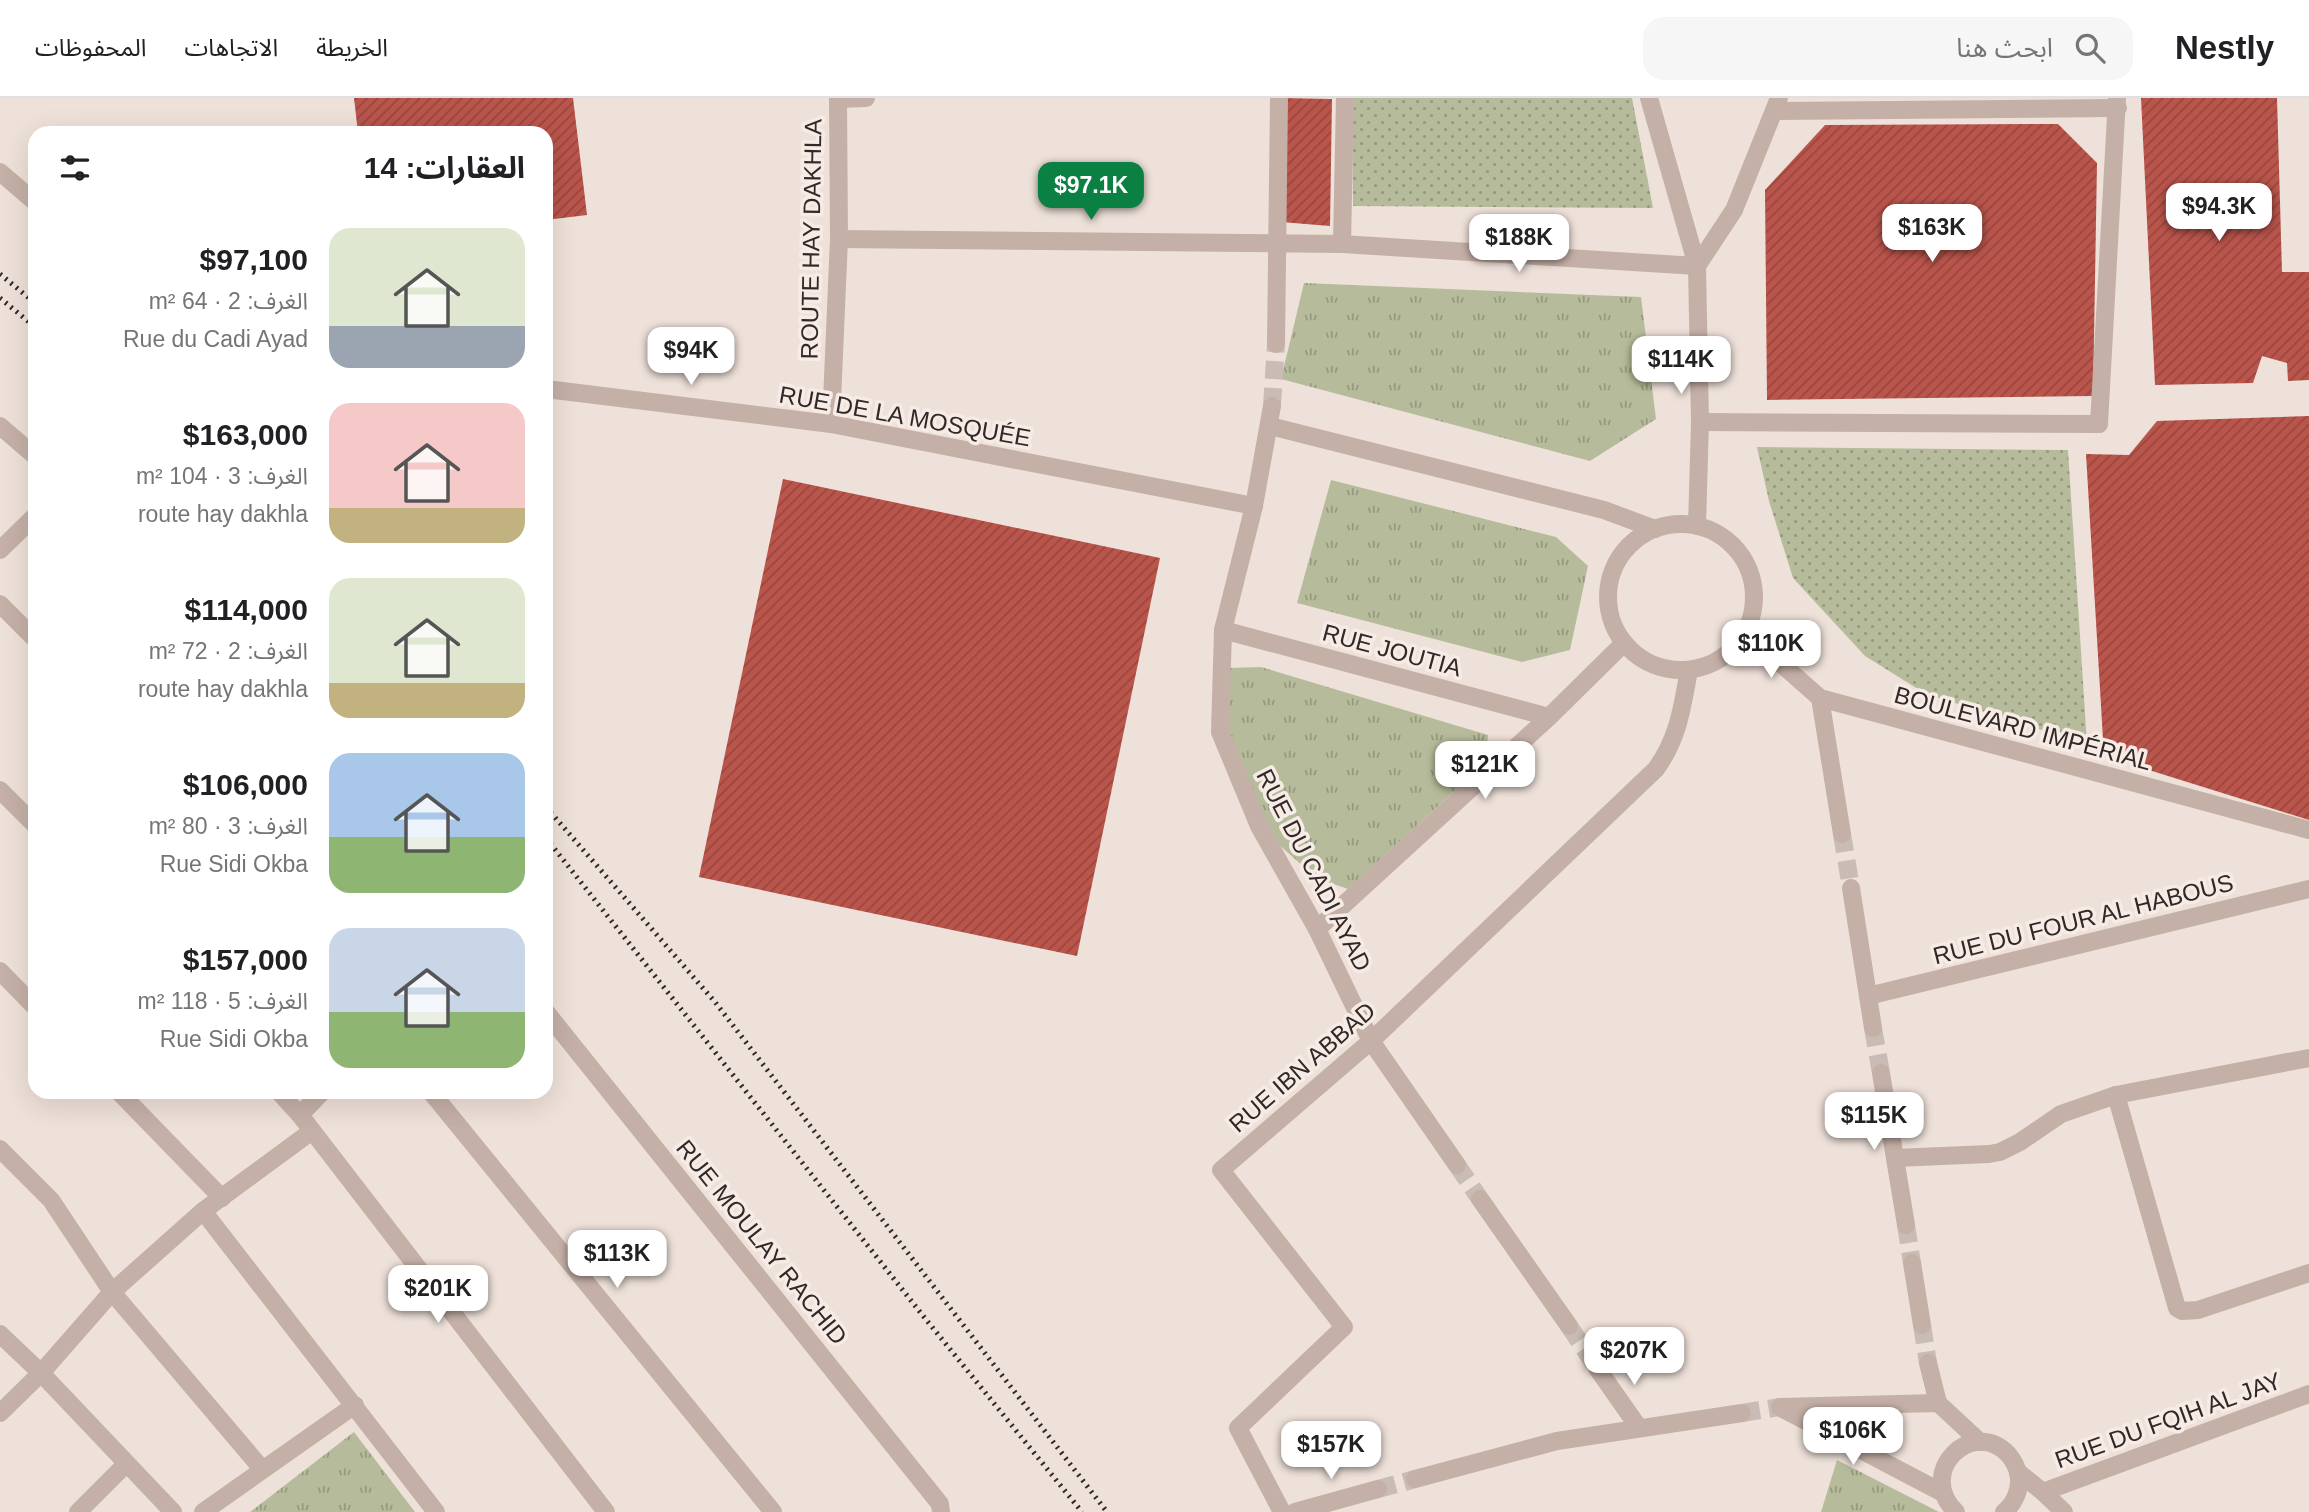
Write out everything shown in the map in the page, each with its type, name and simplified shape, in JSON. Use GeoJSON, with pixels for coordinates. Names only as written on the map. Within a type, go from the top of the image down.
{"type":"FeatureCollection","features":[{"type":"Feature","properties":{"kind":"street"},"geometry":{"type":"LineString","coordinates":[[838,99],[866,98]]}},
{"type":"Feature","properties":{"kind":"street"},"geometry":{"type":"LineString","coordinates":[[1276,344],[1279,98]]}},
{"type":"Feature","properties":{"kind":"street"},"geometry":{"type":"LineString","coordinates":[[1342,244],[1345,98]]}},
{"type":"Feature","properties":{"kind":"street"},"geometry":{"type":"LineString","coordinates":[[1649,98],[1697,266],[1700,422],[1697,526]]}},
{"type":"Feature","properties":{"kind":"street","name":"ROUTE HAY DAKHLA"},"geometry":{"type":"LineString","coordinates":[[831,424],[839,239],[838,99]]}},
{"type":"Feature","properties":{"kind":"street"},"geometry":{"type":"LineString","coordinates":[[1697,266],[1734,210],[1777,104],[2117,103],[2099,424],[1700,422]]}},
{"type":"Feature","properties":{"kind":"street"},"geometry":{"type":"LineString","coordinates":[[0,172],[28,196]]}},
{"type":"Feature","properties":{"kind":"street"},"geometry":{"type":"LineString","coordinates":[[839,239],[1342,244],[1697,266]]}},
{"type":"Feature","properties":{"kind":"street","name":"RUE DE LA MOSQUÉE"},"geometry":{"type":"LineString","coordinates":[[553,390],[831,424],[1254,506]]}},
{"type":"Feature","properties":{"kind":"street","name":"RUE DU CADI AYAD"},"geometry":{"type":"LineString","coordinates":[[1272,407],[1254,506],[1223,630],[1220,732],[1259,826],[1317,929],[1371,1041],[1457,1165]]}},
{"type":"Feature","properties":{"kind":"street"},"geometry":{"type":"LineString","coordinates":[[0,426],[28,450]]}},
{"type":"Feature","properties":{"kind":"street"},"geometry":{"type":"LineString","coordinates":[[1270,426],[1604,510],[1655,529]]}},
{"type":"Feature","properties":{"kind":"street"},"geometry":{"type":"LineString","coordinates":[[0,550],[28,523]]}},
{"type":"Feature","properties":{"kind":"street"},"geometry":{"type":"LineString","coordinates":[[1683,524],[1697,526],[1713,531],[1728,541],[1745,561],[1753,586],[1750,620],[1743,636],[1717,661],[1689,670],[1657,667],[1636,655],[1624,643],[1610,616],[1610,578],[1629,545],[1641,535],[1655,529],[1683,524]]}},
{"type":"Feature","properties":{"kind":"street"},"geometry":{"type":"LineString","coordinates":[[0,604],[28,632]]}},
{"type":"Feature","properties":{"kind":"street","name":"RUE JOUTIA"},"geometry":{"type":"LineString","coordinates":[[1223,630],[1549,717]]}},
{"type":"Feature","properties":{"kind":"street","name":"BOULEVARD IMPÉRIAL"},"geometry":{"type":"LineString","coordinates":[[1743,636],[1778,661],[1820,698],[2309,830]]}},
{"type":"Feature","properties":{"kind":"street"},"geometry":{"type":"LineString","coordinates":[[1317,929],[1549,717],[1624,643]]}},
{"type":"Feature","properties":{"kind":"street","name":"RUE IBN ABBAD"},"geometry":{"type":"LineString","coordinates":[[1282,1512],[1238,1428],[1344,1327],[1221,1170],[1371,1041],[1657,769],[1677,733],[1689,670]]}},
{"type":"Feature","properties":{"kind":"street"},"geometry":{"type":"LineString","coordinates":[[1820,698],[1842,834]]}},
{"type":"Feature","properties":{"kind":"street"},"geometry":{"type":"LineString","coordinates":[[0,790],[28,818]]}},
{"type":"Feature","properties":{"kind":"street"},"geometry":{"type":"LineString","coordinates":[[1851,888],[1873,1028]]}},
{"type":"Feature","properties":{"kind":"street","name":"RUE DU FOUR AL HABOUS"},"geometry":{"type":"LineString","coordinates":[[1868,996],[2309,889]]}},
{"type":"Feature","properties":{"kind":"street"},"geometry":{"type":"LineString","coordinates":[[0,971],[28,1000]]}},
{"type":"Feature","properties":{"kind":"street","name":"RUE MOULAY RACHID"},"geometry":{"type":"LineString","coordinates":[[553,1021],[940,1508]]}},
{"type":"Feature","properties":{"kind":"street"},"geometry":{"type":"LineString","coordinates":[[1895,1158],[2000,1152],[2061,1114],[2116,1095],[2309,1058]]}},
{"type":"Feature","properties":{"kind":"street"},"geometry":{"type":"LineString","coordinates":[[1881,1073],[1906,1224]]}},
{"type":"Feature","properties":{"kind":"street"},"geometry":{"type":"LineString","coordinates":[[2116,1095],[2176,1304],[2182,1311],[2198,1310],[2309,1273]]}},
{"type":"Feature","properties":{"kind":"street"},"geometry":{"type":"LineString","coordinates":[[126,1099],[222,1198]]}},
{"type":"Feature","properties":{"kind":"street"},"geometry":{"type":"LineString","coordinates":[[285,1099],[606,1512]]}},
{"type":"Feature","properties":{"kind":"street"},"geometry":{"type":"LineString","coordinates":[[300,1115],[315,1099]]}},
{"type":"Feature","properties":{"kind":"street"},"geometry":{"type":"LineString","coordinates":[[437,1099],[773,1512]]}},
{"type":"Feature","properties":{"kind":"street"},"geometry":{"type":"LineString","coordinates":[[0,1413],[41,1373],[112,1292],[203,1211],[312,1131]]}},
{"type":"Feature","properties":{"kind":"street"},"geometry":{"type":"LineString","coordinates":[[0,1149],[51,1200],[112,1292],[262,1469]]}},
{"type":"Feature","properties":{"kind":"street"},"geometry":{"type":"LineString","coordinates":[[1480,1199],[1569,1326]]}},
{"type":"Feature","properties":{"kind":"street"},"geometry":{"type":"LineString","coordinates":[[203,1211],[436,1512]]}},
{"type":"Feature","properties":{"kind":"street"},"geometry":{"type":"LineString","coordinates":[[1912,1263],[1922,1325]]}},
{"type":"Feature","properties":{"kind":"street"},"geometry":{"type":"LineString","coordinates":[[0,1334],[41,1373],[173,1512]]}},
{"type":"Feature","properties":{"kind":"street"},"geometry":{"type":"LineString","coordinates":[[1928,1363],[1938,1403],[1980,1442]]}},
{"type":"Feature","properties":{"kind":"street"},"geometry":{"type":"LineString","coordinates":[[1597,1368],[1639,1428]]}},
{"type":"Feature","properties":{"kind":"street","name":"RUE DU FQIH AL JAY"},"geometry":{"type":"LineString","coordinates":[[2043,1492],[2309,1394]]}},
{"type":"Feature","properties":{"kind":"street"},"geometry":{"type":"LineString","coordinates":[[1938,1403],[1780,1407],[1943,1493]]}},
{"type":"Feature","properties":{"kind":"street"},"geometry":{"type":"LineString","coordinates":[[203,1512],[355,1405]]}},
{"type":"Feature","properties":{"kind":"street"},"geometry":{"type":"LineString","coordinates":[[1415,1479],[1557,1441],[1742,1413]]}},
{"type":"Feature","properties":{"kind":"street"},"geometry":{"type":"LineString","coordinates":[[1956,1512],[1943,1493],[1943,1469],[1949,1458],[1968,1444],[1980,1442],[2005,1450],[2018,1472],[2019,1485],[2015,1498],[2004,1512]]}},
{"type":"Feature","properties":{"kind":"street"},"geometry":{"type":"LineString","coordinates":[[78,1512],[127,1464]]}},
{"type":"Feature","properties":{"kind":"street"},"geometry":{"type":"LineString","coordinates":[[2018,1472],[2064,1512]]}},
{"type":"Feature","properties":{"kind":"street"},"geometry":{"type":"LineString","coordinates":[[1295,1512],[1378,1489]]}},
{"type":"Feature","properties":{"kind":"green space"},"geometry":{"type":"Polygon","coordinates":[[[1352,98],[1632,98],[1653,208],[1353,206],[1352,98]]]}},
{"type":"Feature","properties":{"kind":"green space"},"geometry":{"type":"Polygon","coordinates":[[[1304,283],[1641,297],[1656,419],[1590,461],[1281,379],[1304,283]]]}},
{"type":"Feature","properties":{"kind":"green space"},"geometry":{"type":"Polygon","coordinates":[[[1757,447],[2068,450],[2087,744],[1926,694],[1865,656],[1793,578],[1769,501],[1757,447]]]}},
{"type":"Feature","properties":{"kind":"green space"},"geometry":{"type":"Polygon","coordinates":[[[1331,480],[1556,537],[1588,566],[1570,650],[1522,662],[1297,603],[1331,480]]]}},
{"type":"Feature","properties":{"kind":"green space"},"geometry":{"type":"Polygon","coordinates":[[[1261,667],[1488,735],[1486,762],[1348,889],[1316,878],[1276,842],[1237,776],[1217,706],[1228,668],[1261,667]]]}},
{"type":"Feature","properties":{"kind":"green space"},"geometry":{"type":"Polygon","coordinates":[[[354,1432],[415,1512],[250,1512],[354,1432]]]}},
{"type":"Feature","properties":{"kind":"green space"},"geometry":{"type":"Polygon","coordinates":[[[1837,1460],[1939,1512],[1821,1512],[1837,1460]]]}},
{"type":"Feature","properties":{"kind":"building"},"geometry":{"type":"Polygon","coordinates":[[[354,98],[573,98],[587,215],[553,219],[553,126],[357,126],[354,98]]]}},
{"type":"Feature","properties":{"kind":"building"},"geometry":{"type":"Polygon","coordinates":[[[1283,98],[1332,99],[1330,226],[1281,222],[1283,98]]]}},
{"type":"Feature","properties":{"kind":"building"},"geometry":{"type":"Polygon","coordinates":[[[2141,98],[2277,98],[2282,272],[2309,272],[2309,380],[2288,381],[2287,363],[2262,356],[2253,383],[2155,385],[2141,98]]]}},
{"type":"Feature","properties":{"kind":"building"},"geometry":{"type":"Polygon","coordinates":[[[2058,124],[2097,163],[2093,396],[1767,400],[1765,190],[1825,125],[2058,124]]]}},
{"type":"Feature","properties":{"kind":"building"},"geometry":{"type":"Polygon","coordinates":[[[2309,416],[2309,820],[2104,756],[2086,454],[2129,455],[2157,421],[2309,416]]]}},
{"type":"Feature","properties":{"kind":"building"},"geometry":{"type":"Polygon","coordinates":[[[783,479],[1160,558],[1077,956],[699,877],[783,479]]]}},
{"type":"Feature","properties":{"kind":"tunnel"},"geometry":{"type":"LineString","coordinates":[[1272,406],[1276,344]]}},
{"type":"Feature","properties":{"kind":"tunnel"},"geometry":{"type":"LineString","coordinates":[[1842,834],[1851,888]]}},
{"type":"Feature","properties":{"kind":"tunnel"},"geometry":{"type":"LineString","coordinates":[[1873,1028],[1881,1073]]}},
{"type":"Feature","properties":{"kind":"tunnel"},"geometry":{"type":"LineString","coordinates":[[1457,1165],[1480,1199]]}},
{"type":"Feature","properties":{"kind":"tunnel"},"geometry":{"type":"LineString","coordinates":[[1906,1225],[1912,1263]]}},
{"type":"Feature","properties":{"kind":"tunnel"},"geometry":{"type":"LineString","coordinates":[[1922,1325],[1928,1363]]}},
{"type":"Feature","properties":{"kind":"tunnel"},"geometry":{"type":"LineString","coordinates":[[1569,1326],[1597,1368]]}},
{"type":"Feature","properties":{"kind":"tunnel"},"geometry":{"type":"LineString","coordinates":[[1742,1413],[1780,1407]]}},
{"type":"Feature","properties":{"kind":"tunnel"},"geometry":{"type":"LineString","coordinates":[[1378,1489],[1415,1479]]}},
{"type":"Feature","properties":{"kind":"railway"},"geometry":{"type":"LineString","coordinates":[[0,274],[28,297]]}},
{"type":"Feature","properties":{"kind":"railway"},"geometry":{"type":"LineString","coordinates":[[0,298],[28,321]]}},
{"type":"Feature","properties":{"kind":"railway"},"geometry":{"type":"LineString","coordinates":[[553,815],[715,1002],[1107,1512]]}},
{"type":"Feature","properties":{"kind":"railway"},"geometry":{"type":"LineString","coordinates":[[553,847],[924,1317],[1082,1512]]}}]}
